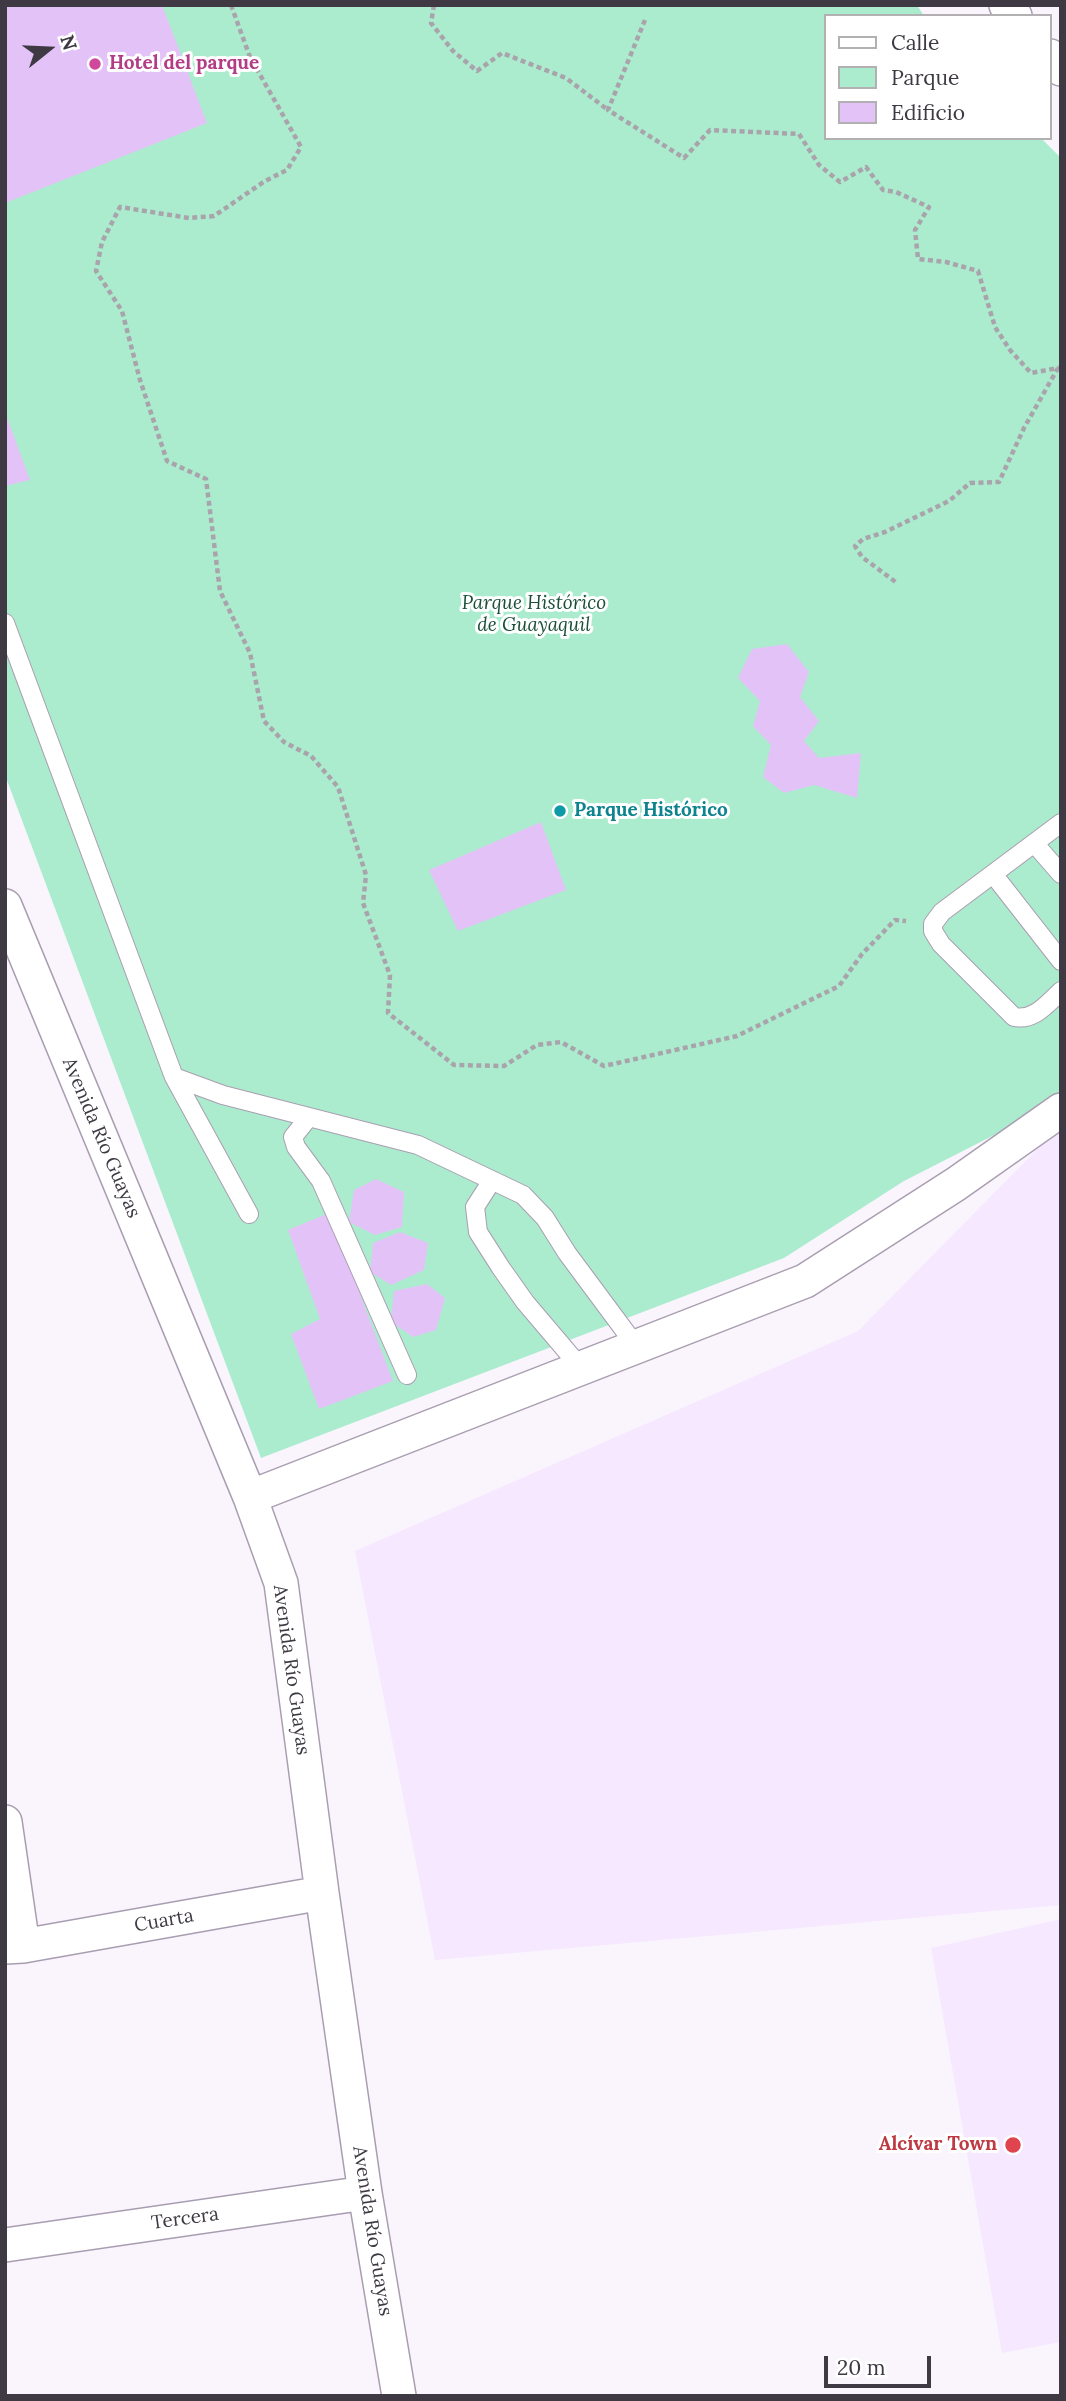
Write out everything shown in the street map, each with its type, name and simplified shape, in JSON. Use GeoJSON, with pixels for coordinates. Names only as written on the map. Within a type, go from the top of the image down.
{"type":"FeatureCollection","features":[{"type":"Feature","properties":{"kind":"street","name":"Avenida Río Guayas"},"geometry":{"type":"LineString","coordinates":[[7,916],[250,1497],[281,1583],[365,2193],[399,2396]]}},
{"type":"Feature","properties":{"kind":"street"},"geometry":{"type":"LineString","coordinates":[[250,1497],[805,1281],[956,1184],[1061,1110]]}},
{"type":"Feature","properties":{"kind":"street"},"geometry":{"type":"LineString","coordinates":[[5,1822],[14,1946]]}},
{"type":"Feature","properties":{"kind":"street","name":"Cuarta"},"geometry":{"type":"LineString","coordinates":[[14,1946],[322,1893]]}},
{"type":"Feature","properties":{"kind":"street","name":"Tercera"},"geometry":{"type":"LineString","coordinates":[[5,2245],[365,2193]]}},
{"type":"Feature","properties":{"kind":"lane"},"geometry":{"type":"LineString","coordinates":[[5,624],[174,1077],[249,1214]]}},
{"type":"Feature","properties":{"kind":"lane"},"geometry":{"type":"LineString","coordinates":[[1061,823],[942,912],[933,924],[933,931],[941,944],[1014,1017],[1024,1019],[1035,1015],[1061,991]]}},
{"type":"Feature","properties":{"kind":"lane"},"geometry":{"type":"LineString","coordinates":[[1034,843],[1061,874]]}},
{"type":"Feature","properties":{"kind":"lane"},"geometry":{"type":"LineString","coordinates":[[993,874],[1061,961]]}},
{"type":"Feature","properties":{"kind":"lane"},"geometry":{"type":"LineString","coordinates":[[174,1077],[222,1095],[418,1145],[523,1195],[545,1218],[636,1346]]}},
{"type":"Feature","properties":{"kind":"lane"},"geometry":{"type":"LineString","coordinates":[[309,1117],[293,1137],[296,1147],[321,1181],[407,1375]]}},
{"type":"Feature","properties":{"kind":"lane"},"geometry":{"type":"LineString","coordinates":[[491,1182],[475,1207],[478,1232],[525,1302],[580,1368]]}},
{"type":"Feature","properties":{"kind":"path"},"geometry":{"type":"LineString","coordinates":[[231,5],[250,57],[301,147],[287,170],[265,181],[214,216],[189,218],[120,207],[102,242],[96,271],[122,311],[140,380],[167,461],[206,479],[220,592],[250,653],[264,721],[284,742],[311,757],[338,787],[366,875],[363,903],[390,975],[388,1013],[454,1065],[504,1066],[537,1045],[561,1042],[604,1066],[737,1036],[839,986],[862,954],[894,920],[911,922]]}},
{"type":"Feature","properties":{"kind":"path"},"geometry":{"type":"LineString","coordinates":[[434,5],[431,23],[453,51],[477,71],[502,54],[566,78],[608,110],[684,159],[710,130],[799,135],[819,165],[840,182],[866,167],[883,190],[896,192],[929,207],[915,230],[918,259],[946,262],[978,271],[995,327],[1010,350],[1031,373],[1058,368],[1024,428],[999,482],[970,483],[949,501],[885,532],[863,539],[855,546],[862,557],[897,583]]}},
{"type":"Feature","properties":{"kind":"path"},"geometry":{"type":"LineString","coordinates":[[608,110],[645,20]]}},
{"type":"Feature","properties":{"kind":"shaded area"},"geometry":{"type":"Polygon","coordinates":[[[1061,1125],[1061,1905],[435,1960],[355,1551],[858,1331],[1061,1125]]]}},
{"type":"Feature","properties":{"kind":"shaded area","name":"Alcívar Town"},"geometry":{"type":"Polygon","coordinates":[[[1061,1919],[1061,2342],[1002,2353],[931,1948],[1061,1919]]]}},
{"type":"Feature","properties":{"kind":"green space","name":"Parque Histórico de Guayaquil"},"geometry":{"type":"Polygon","coordinates":[[[5,5],[917,5],[923,14],[824,14],[824,140],[1043,140],[1061,158],[1061,1101],[904,1181],[784,1258],[261,1458],[5,775],[5,5]]]}},
{"type":"Feature","properties":{"kind":"building","name":"Hotel del parque"},"geometry":{"type":"Polygon","coordinates":[[[5,5],[162,5],[207,123],[5,203],[5,5]]]}},
{"type":"Feature","properties":{"kind":"building"},"geometry":{"type":"Polygon","coordinates":[[[5,412],[30,480],[5,486],[5,412]]]}},
{"type":"Feature","properties":{"kind":"building"},"geometry":{"type":"Polygon","coordinates":[[[787,644],[809,672],[800,697],[819,721],[804,741],[819,758],[861,753],[857,798],[814,785],[784,793],[763,777],[771,745],[753,726],[760,701],[738,678],[752,649],[787,644]]]}},
{"type":"Feature","properties":{"kind":"building"},"geometry":{"type":"Polygon","coordinates":[[[541,822],[566,890],[458,931],[429,870],[541,822]]]}},
{"type":"Feature","properties":{"kind":"building"},"geometry":{"type":"Polygon","coordinates":[[[376,1179],[404,1192],[402,1227],[375,1235],[349,1222],[354,1190],[376,1179]]]}},
{"type":"Feature","properties":{"kind":"building"},"geometry":{"type":"Polygon","coordinates":[[[329,1213],[393,1381],[319,1409],[291,1334],[320,1319],[288,1230],[329,1213]]]}},
{"type":"Feature","properties":{"kind":"building"},"geometry":{"type":"Polygon","coordinates":[[[400,1232],[428,1243],[424,1270],[391,1285],[370,1272],[373,1243],[400,1232]]]}},
{"type":"Feature","properties":{"kind":"building"},"geometry":{"type":"Polygon","coordinates":[[[427,1284],[445,1298],[436,1330],[413,1337],[391,1322],[394,1291],[427,1284]]]}},
{"type":"Feature","properties":{"kind":"place","name":"Hotel del parque"},"geometry":{"type":"Point","coordinates":[95,64]}},
{"type":"Feature","properties":{"kind":"place","name":"Parque Histórico"},"geometry":{"type":"Point","coordinates":[560,811]}},
{"type":"Feature","properties":{"kind":"place","name":"Alcívar Town"},"geometry":{"type":"Point","coordinates":[1013,2145]}}]}
